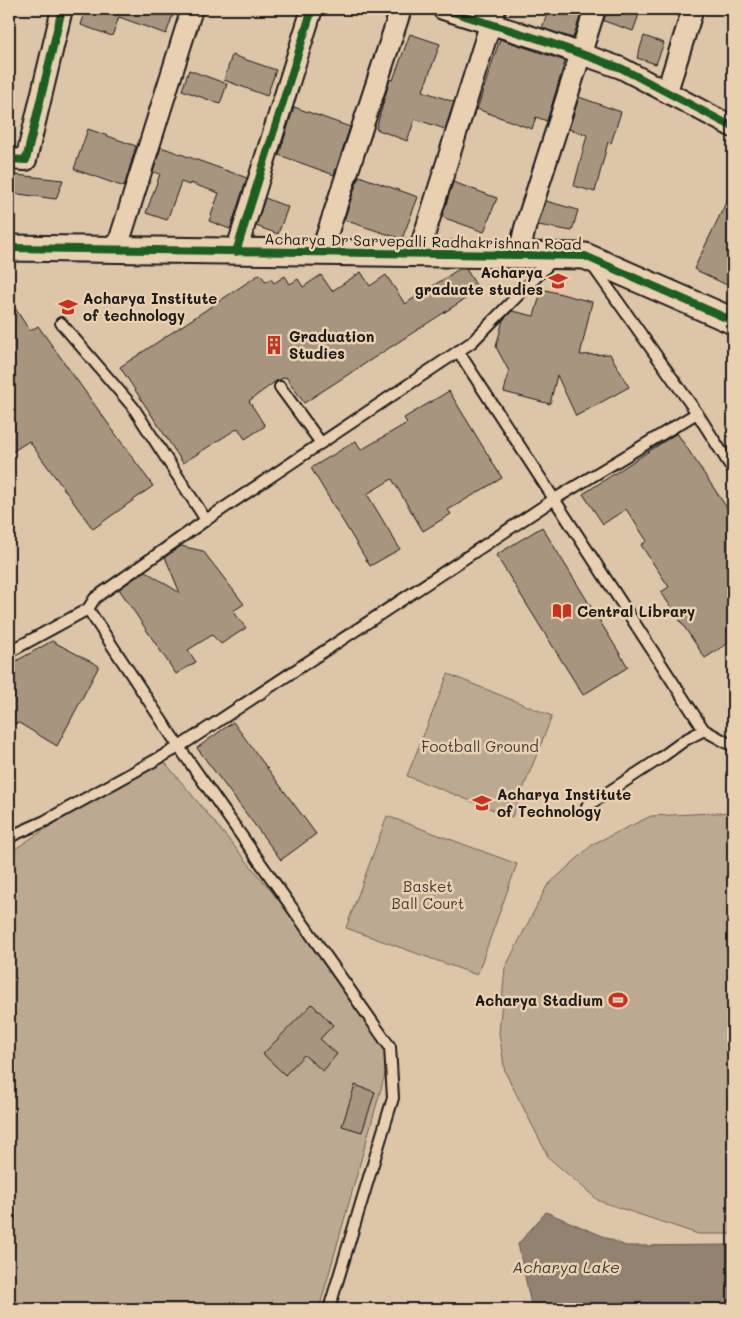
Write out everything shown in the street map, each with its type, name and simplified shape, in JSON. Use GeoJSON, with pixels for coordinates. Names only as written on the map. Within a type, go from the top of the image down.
{"type":"FeatureCollection","features":[{"type":"Feature","properties":{"kind":"street"},"geometry":{"type":"LineString","coordinates":[[9,158],[26,160],[62,9]]}},
{"type":"Feature","properties":{"kind":"street"},"geometry":{"type":"LineString","coordinates":[[117,248],[192,9]]}},
{"type":"Feature","properties":{"kind":"street"},"geometry":{"type":"LineString","coordinates":[[236,252],[312,9]]}},
{"type":"Feature","properties":{"kind":"street"},"geometry":{"type":"LineString","coordinates":[[321,253],[401,9]]}},
{"type":"Feature","properties":{"kind":"street"},"geometry":{"type":"LineString","coordinates":[[443,9],[493,16],[579,53],[621,68],[667,90],[733,127]]}},
{"type":"Feature","properties":{"kind":"street"},"geometry":{"type":"LineString","coordinates":[[519,254],[525,228],[579,53],[595,9]]}},
{"type":"Feature","properties":{"kind":"street"},"geometry":{"type":"LineString","coordinates":[[667,90],[693,9]]}},
{"type":"Feature","properties":{"kind":"street"},"geometry":{"type":"LineString","coordinates":[[418,255],[493,16]]}},
{"type":"Feature","properties":{"kind":"street","name":"Acharya Dr Sarvepalli Radhakrishnan Road"},"geometry":{"type":"LineString","coordinates":[[9,248],[585,256],[733,321]]}},
{"type":"Feature","properties":{"kind":"lane"},"geometry":{"type":"LineString","coordinates":[[9,652],[88,610],[95,598],[206,520],[472,342],[557,255]]}},
{"type":"Feature","properties":{"kind":"lane"},"geometry":{"type":"LineString","coordinates":[[585,256],[697,413],[733,470]]}},
{"type":"Feature","properties":{"kind":"lane"},"geometry":{"type":"LineString","coordinates":[[61,324],[133,407],[206,520]]}},
{"type":"Feature","properties":{"kind":"lane"},"geometry":{"type":"LineString","coordinates":[[458,351],[704,730],[733,746]]}},
{"type":"Feature","properties":{"kind":"lane"},"geometry":{"type":"LineString","coordinates":[[280,386],[321,442]]}},
{"type":"Feature","properties":{"kind":"lane"},"geometry":{"type":"LineString","coordinates":[[9,837],[45,821],[179,747],[553,500],[697,413]]}},
{"type":"Feature","properties":{"kind":"lane"},"geometry":{"type":"LineString","coordinates":[[88,610],[179,747],[390,1047],[393,1098],[329,1309]]}},
{"type":"Feature","properties":{"kind":"lane"},"geometry":{"type":"LineString","coordinates":[[587,806],[685,740],[704,730]]}},
{"type":"Feature","properties":{"kind":"green space","name":"Football Ground"},"geometry":{"type":"Polygon","coordinates":[[[448,674],[552,716],[512,817],[407,776],[448,674]]]}},
{"type":"Feature","properties":{"kind":"green space"},"geometry":{"type":"Polygon","coordinates":[[[158,754],[330,962],[390,1057],[319,1309],[9,1309],[9,853],[158,754]]]}},
{"type":"Feature","properties":{"kind":"green space","name":"Acharya Stadium"},"geometry":{"type":"Polygon","coordinates":[[[733,812],[733,1234],[698,1234],[599,1201],[549,1158],[505,1072],[499,1033],[505,968],[547,886],[593,844],[651,816],[733,812]]]}},
{"type":"Feature","properties":{"kind":"green space","name":"Basket Ball Court"},"geometry":{"type":"Polygon","coordinates":[[[387,816],[517,864],[477,975],[346,928],[387,816]]]}},
{"type":"Feature","properties":{"kind":"water","name":"Acharya Lake"},"geometry":{"type":"Polygon","coordinates":[[[546,1212],[626,1246],[733,1245],[733,1309],[532,1309],[518,1244],[546,1212]]]}},
{"type":"Feature","properties":{"kind":"building"},"geometry":{"type":"Polygon","coordinates":[[[86,9],[175,9],[166,34],[119,17],[112,36],[81,25],[86,9]]]}},
{"type":"Feature","properties":{"kind":"building"},"geometry":{"type":"Polygon","coordinates":[[[549,9],[567,9],[581,14],[573,38],[542,28],[549,9]]]}},
{"type":"Feature","properties":{"kind":"building"},"geometry":{"type":"Polygon","coordinates":[[[607,9],[641,9],[633,31],[604,21],[607,9]]]}},
{"type":"Feature","properties":{"kind":"building"},"geometry":{"type":"Polygon","coordinates":[[[410,34],[440,44],[423,91],[454,102],[445,129],[415,119],[407,141],[376,129],[390,79],[393,80],[410,34]]]}},
{"type":"Feature","properties":{"kind":"building"},"geometry":{"type":"Polygon","coordinates":[[[644,36],[664,43],[656,64],[637,58],[644,36]]]}},
{"type":"Feature","properties":{"kind":"building"},"geometry":{"type":"Polygon","coordinates":[[[500,39],[565,61],[547,121],[536,117],[532,129],[477,109],[500,39]]]}},
{"type":"Feature","properties":{"kind":"building"},"geometry":{"type":"Polygon","coordinates":[[[232,55],[276,70],[267,96],[224,80],[232,55]]]}},
{"type":"Feature","properties":{"kind":"building"},"geometry":{"type":"Polygon","coordinates":[[[189,70],[227,84],[220,104],[182,90],[189,70]]]}},
{"type":"Feature","properties":{"kind":"building"},"geometry":{"type":"Polygon","coordinates":[[[579,97],[621,112],[611,143],[608,142],[595,192],[574,186],[587,135],[569,129],[579,97]]]}},
{"type":"Feature","properties":{"kind":"building"},"geometry":{"type":"Polygon","coordinates":[[[294,107],[350,127],[334,175],[279,155],[294,107]]]}},
{"type":"Feature","properties":{"kind":"building"},"geometry":{"type":"Polygon","coordinates":[[[88,129],[136,146],[124,187],[74,169],[88,129]]]}},
{"type":"Feature","properties":{"kind":"building"},"geometry":{"type":"Polygon","coordinates":[[[161,147],[247,178],[230,229],[209,221],[219,193],[190,183],[189,185],[181,182],[167,220],[146,213],[160,174],[153,172],[161,147]]]}},
{"type":"Feature","properties":{"kind":"building"},"geometry":{"type":"Polygon","coordinates":[[[16,175],[63,180],[56,199],[11,193],[16,175]]]}},
{"type":"Feature","properties":{"kind":"building"},"geometry":{"type":"Polygon","coordinates":[[[359,176],[418,197],[402,239],[344,220],[359,176]]]}},
{"type":"Feature","properties":{"kind":"building"},"geometry":{"type":"Polygon","coordinates":[[[453,182],[497,198],[484,232],[442,217],[453,182]]]}},
{"type":"Feature","properties":{"kind":"building"},"geometry":{"type":"Polygon","coordinates":[[[733,188],[733,288],[694,269],[733,188]]]}},
{"type":"Feature","properties":{"kind":"building"},"geometry":{"type":"Polygon","coordinates":[[[265,198],[288,207],[278,234],[256,226],[265,198]]]}},
{"type":"Feature","properties":{"kind":"building"},"geometry":{"type":"Polygon","coordinates":[[[546,201],[578,210],[572,231],[538,225],[546,201]]]}},
{"type":"Feature","properties":{"kind":"building","name":"Graduation Studies"},"geometry":{"type":"Polygon","coordinates":[[[459,269],[466,269],[479,290],[304,403],[286,377],[276,381],[249,401],[265,426],[245,439],[238,428],[183,463],[120,367],[260,274],[266,282],[271,279],[274,283],[285,276],[290,284],[298,279],[303,287],[321,275],[332,291],[361,272],[370,286],[386,275],[405,304],[459,269]]]}},
{"type":"Feature","properties":{"kind":"building"},"geometry":{"type":"Polygon","coordinates":[[[542,289],[592,302],[580,355],[610,354],[629,387],[576,416],[557,375],[550,404],[504,392],[509,371],[496,347],[503,320],[512,311],[534,316],[542,289]]]}},
{"type":"Feature","properties":{"kind":"building"},"geometry":{"type":"Polygon","coordinates":[[[9,299],[30,331],[38,326],[153,486],[93,529],[29,441],[9,454],[9,299]]]}},
{"type":"Feature","properties":{"kind":"building"},"geometry":{"type":"Polygon","coordinates":[[[449,391],[502,478],[448,510],[451,514],[423,531],[392,479],[367,494],[400,549],[370,566],[311,468],[356,441],[361,450],[407,423],[404,418],[449,391]]]}},
{"type":"Feature","properties":{"kind":"building"},"geometry":{"type":"Polygon","coordinates":[[[677,433],[733,517],[733,640],[705,658],[661,592],[669,587],[641,545],[647,541],[626,509],[603,524],[583,494],[677,433]]]}},
{"type":"Feature","properties":{"kind":"building","name":"Central Library"},"geometry":{"type":"Polygon","coordinates":[[[542,527],[628,667],[583,695],[496,555],[542,527]]]}},
{"type":"Feature","properties":{"kind":"building"},"geometry":{"type":"Polygon","coordinates":[[[181,546],[203,551],[244,604],[233,611],[246,628],[221,644],[212,635],[188,650],[196,662],[176,674],[119,589],[145,571],[180,593],[165,557],[181,546]]]}},
{"type":"Feature","properties":{"kind":"building"},"geometry":{"type":"Polygon","coordinates":[[[52,641],[99,666],[57,746],[19,723],[9,725],[9,665],[52,641]]]}},
{"type":"Feature","properties":{"kind":"building"},"geometry":{"type":"Polygon","coordinates":[[[233,722],[316,834],[281,860],[197,748],[233,722]]]}},
{"type":"Feature","properties":{"kind":"building"},"geometry":{"type":"Polygon","coordinates":[[[312,1004],[333,1025],[320,1039],[337,1054],[323,1071],[304,1055],[285,1075],[263,1054],[312,1004]]]}},
{"type":"Feature","properties":{"kind":"building"},"geometry":{"type":"Polygon","coordinates":[[[355,1085],[375,1092],[362,1132],[342,1126],[355,1085]]]}},
{"type":"Feature","properties":{"kind":"cycle path"},"geometry":{"type":"LineString","coordinates":[[9,159],[26,160],[62,9]]}},
{"type":"Feature","properties":{"kind":"cycle path"},"geometry":{"type":"LineString","coordinates":[[236,252],[312,9]]}},
{"type":"Feature","properties":{"kind":"cycle path"},"geometry":{"type":"LineString","coordinates":[[443,9],[542,40],[621,68],[733,127]]}},
{"type":"Feature","properties":{"kind":"cycle path"},"geometry":{"type":"LineString","coordinates":[[9,248],[585,256],[733,321]]}},
{"type":"Feature","properties":{"kind":"place","name":"Acharya graduate studies"},"geometry":{"type":"Point","coordinates":[558,281]}},
{"type":"Feature","properties":{"kind":"place","name":"Acharya Institute of technology"},"geometry":{"type":"Point","coordinates":[68,307]}},
{"type":"Feature","properties":{"kind":"place","name":"Graduation Studies"},"geometry":{"type":"Point","coordinates":[274,345]}},
{"type":"Feature","properties":{"kind":"place","name":"Central Library"},"geometry":{"type":"Point","coordinates":[562,611]}},
{"type":"Feature","properties":{"kind":"place","name":"Acharya Institute of Technology"},"geometry":{"type":"Point","coordinates":[482,803]}},
{"type":"Feature","properties":{"kind":"place","name":"Acharya Stadium"},"geometry":{"type":"Point","coordinates":[618,1000]}}]}
